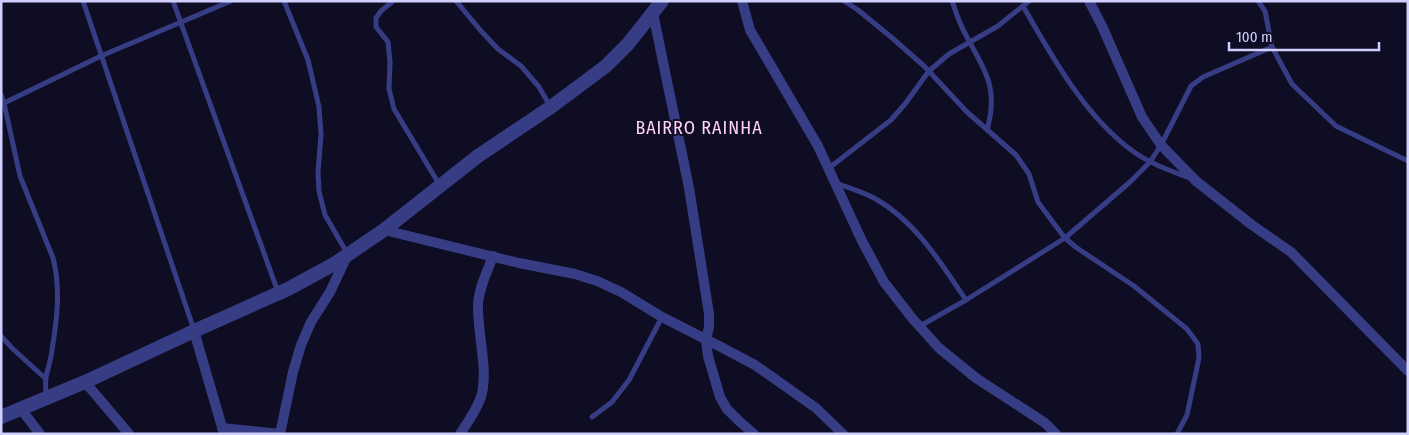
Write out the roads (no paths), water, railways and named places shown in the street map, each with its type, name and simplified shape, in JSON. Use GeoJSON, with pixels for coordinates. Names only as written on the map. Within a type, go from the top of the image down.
{"type":"FeatureCollection","features":[{"type":"Feature","properties":{"kind":"street"},"geometry":{"type":"LineString","coordinates":[[1,417],[85,382],[279,293],[334,264],[384,230],[478,156],[551,107],[606,66],[628,44],[662,1]]}},
{"type":"Feature","properties":{"kind":"street"},"geometry":{"type":"LineString","coordinates":[[742,1],[750,30],[818,146],[862,241],[884,282],[939,348],[976,378],[1045,423],[1056,434]]}},
{"type":"Feature","properties":{"kind":"street"},"geometry":{"type":"LineString","coordinates":[[1090,1],[1142,117],[1161,145],[1196,181],[1252,225],[1291,252],[1408,371]]}},
{"type":"Feature","properties":{"kind":"street"},"geometry":{"type":"LineString","coordinates":[[653,12],[689,188],[709,321],[706,340],[708,356],[720,397],[727,409],[754,434]]}},
{"type":"Feature","properties":{"kind":"street"},"geometry":{"type":"LineString","coordinates":[[384,230],[575,274],[622,292],[662,318],[755,365],[816,408],[843,434]]}},
{"type":"Feature","properties":{"kind":"street"},"geometry":{"type":"LineString","coordinates":[[194,331],[223,431],[280,434],[293,372],[301,345],[348,254]]}},
{"type":"Feature","properties":{"kind":"street"},"geometry":{"type":"LineString","coordinates":[[460,434],[474,414],[484,381],[478,324],[478,302],[493,256]]}},
{"type":"Feature","properties":{"kind":"street"},"geometry":{"type":"LineString","coordinates":[[85,382],[129,434]]}},
{"type":"Feature","properties":{"kind":"street"},"geometry":{"type":"LineString","coordinates":[[21,409],[40,434]]}},
{"type":"Feature","properties":{"kind":"lane"},"geometry":{"type":"LineString","coordinates":[[83,1],[194,331]]}},
{"type":"Feature","properties":{"kind":"lane"},"geometry":{"type":"LineString","coordinates":[[173,1],[279,293]]}},
{"type":"Feature","properties":{"kind":"lane"},"geometry":{"type":"LineString","coordinates":[[4,103],[102,56],[231,1]]}},
{"type":"Feature","properties":{"kind":"lane"},"geometry":{"type":"LineString","coordinates":[[284,1],[308,60],[318,107],[322,134],[318,173],[319,192],[325,215],[348,254]]}},
{"type":"Feature","properties":{"kind":"lane"},"geometry":{"type":"LineString","coordinates":[[393,1],[376,18],[376,27],[388,42],[390,62],[389,89],[394,109],[440,186]]}},
{"type":"Feature","properties":{"kind":"lane"},"geometry":{"type":"LineString","coordinates":[[456,1],[498,49],[520,66],[538,87],[551,107]]}},
{"type":"Feature","properties":{"kind":"lane"},"geometry":{"type":"LineString","coordinates":[[844,1],[891,37],[929,72],[956,101],[1016,155],[1029,174],[1038,202],[1065,238],[1134,286],[1187,330],[1198,344],[1199,358],[1187,415],[1178,434]]}},
{"type":"Feature","properties":{"kind":"lane"},"geometry":{"type":"LineString","coordinates":[[952,1],[960,23],[983,66],[990,84],[992,98],[987,130]]}},
{"type":"Feature","properties":{"kind":"lane"},"geometry":{"type":"LineString","coordinates":[[829,168],[891,120],[929,72],[950,54],[998,26],[1029,1]]}},
{"type":"Feature","properties":{"kind":"lane"},"geometry":{"type":"LineString","coordinates":[[1258,1],[1264,10],[1272,47],[1292,84],[1336,126],[1408,161]]}},
{"type":"Feature","properties":{"kind":"lane"},"geometry":{"type":"LineString","coordinates":[[1023,6],[1045,45],[1081,98],[1099,120],[1135,153],[1150,162],[1196,181]]}},
{"type":"Feature","properties":{"kind":"lane"},"geometry":{"type":"LineString","coordinates":[[919,326],[966,300],[1065,238],[1130,182],[1150,162],[1161,145],[1191,86],[1202,77],[1272,47]]}},
{"type":"Feature","properties":{"kind":"lane"},"geometry":{"type":"LineString","coordinates":[[1,94],[20,176],[57,271],[57,317],[46,378],[46,399]]}},
{"type":"Feature","properties":{"kind":"lane"},"geometry":{"type":"LineString","coordinates":[[836,183],[874,198],[899,214],[925,240],[966,300]]}},
{"type":"Feature","properties":{"kind":"lane"},"geometry":{"type":"LineString","coordinates":[[592,417],[612,402],[629,380],[662,318]]}},
{"type":"Feature","properties":{"kind":"lane"},"geometry":{"type":"LineString","coordinates":[[1,336],[46,378]]}},
{"type":"Feature","properties":{"kind":"district","name":"BAIRRO RAINHA"},"geometry":{"type":"Point","coordinates":[699,128]}}]}
